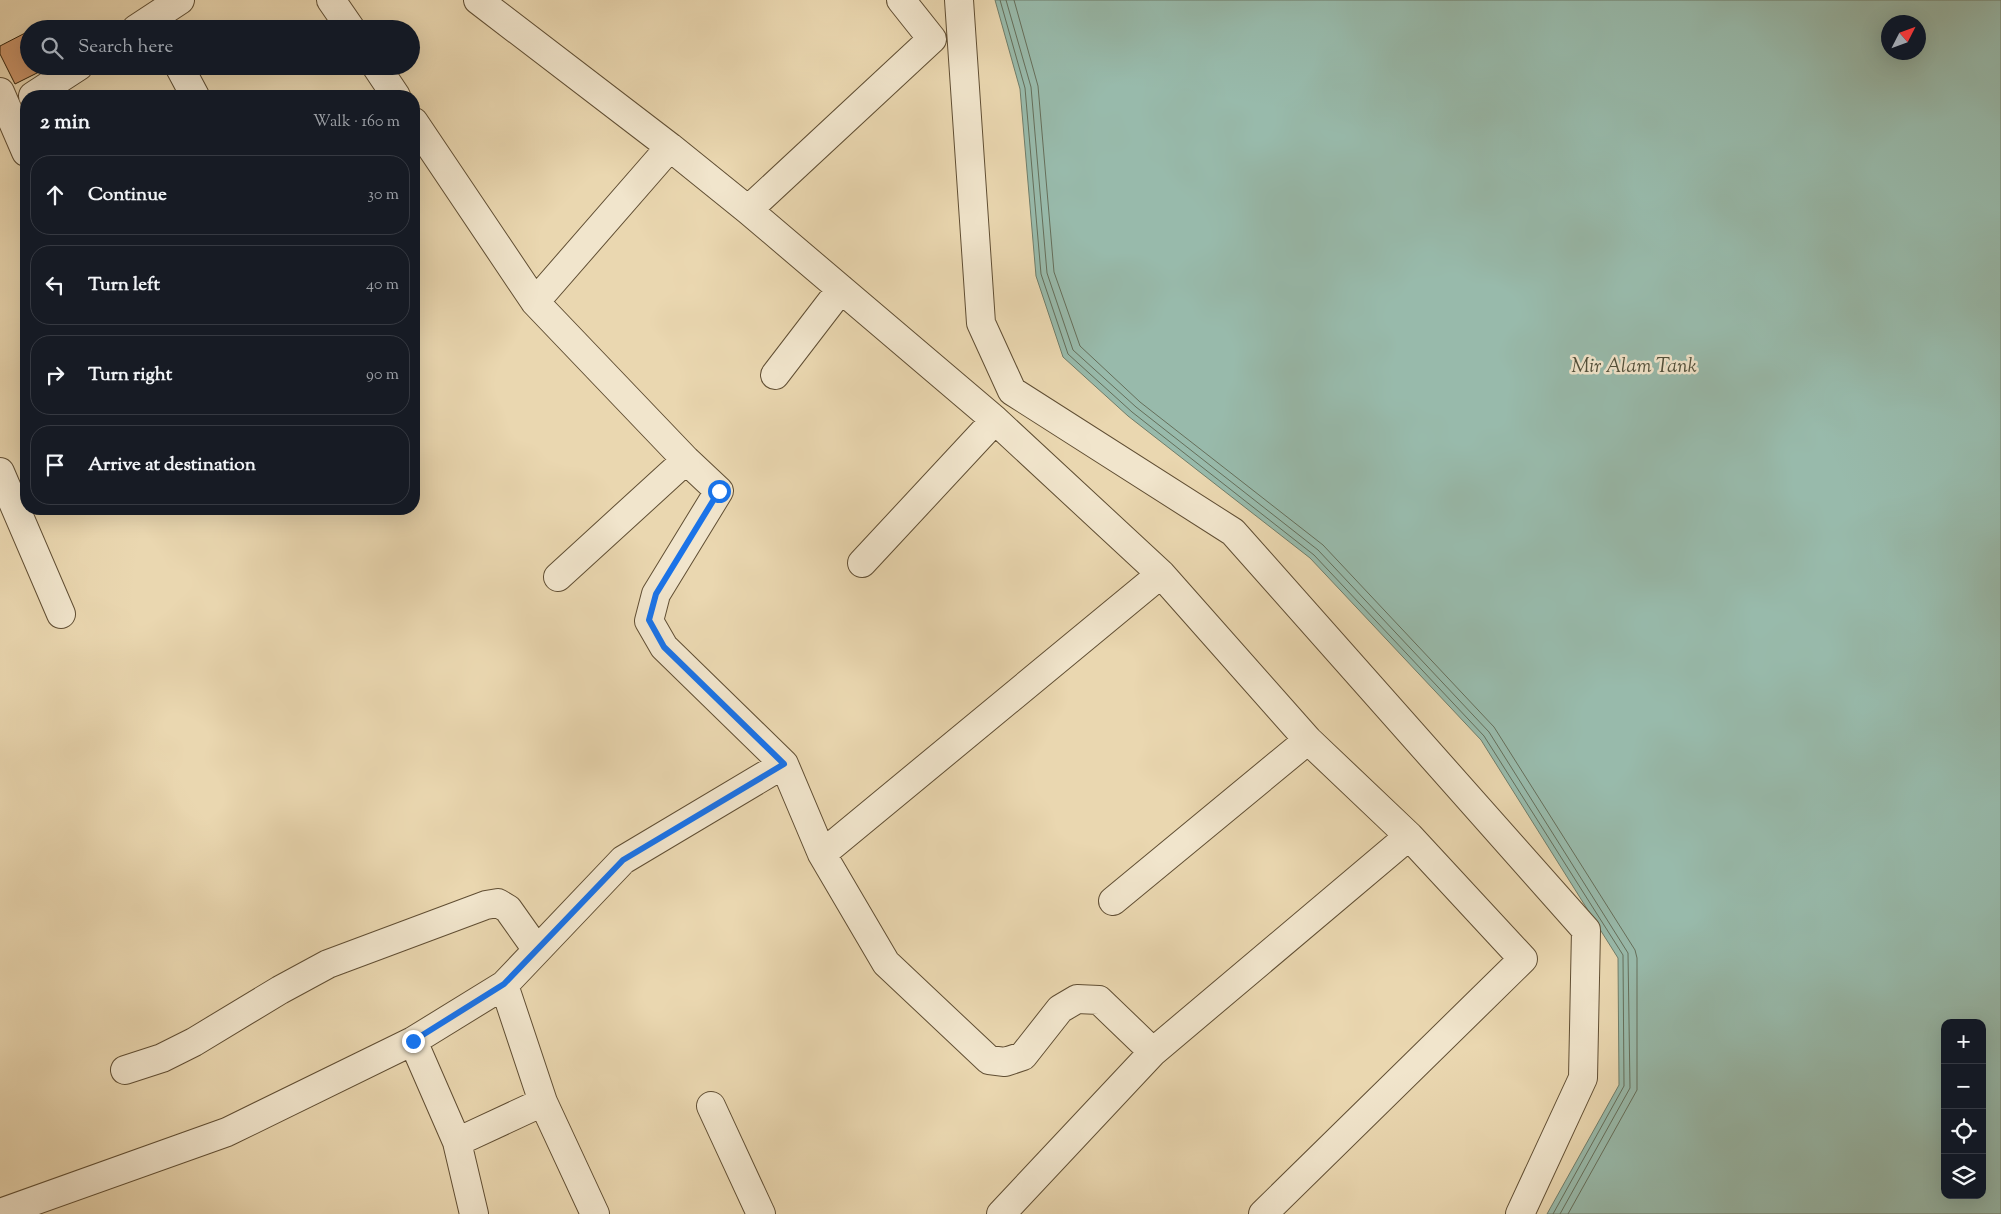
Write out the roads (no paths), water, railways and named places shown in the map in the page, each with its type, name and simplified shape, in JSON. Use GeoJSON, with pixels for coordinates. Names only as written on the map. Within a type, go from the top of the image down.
{"type":"FeatureCollection","features":[{"type":"Feature","properties":{"kind":"street"},"geometry":{"type":"LineString","coordinates":[[148,19],[180,0]]}},
{"type":"Feature","properties":{"kind":"street"},"geometry":{"type":"LineString","coordinates":[[331,0],[345,20]]}},
{"type":"Feature","properties":{"kind":"street"},"geometry":{"type":"LineString","coordinates":[[478,0],[670,147],[748,210],[995,420],[1161,574],[1308,740],[1409,836],[1523,959],[1263,1214]]}},
{"type":"Feature","properties":{"kind":"street"},"geometry":{"type":"LineString","coordinates":[[748,210],[932,39],[902,0]]}},
{"type":"Feature","properties":{"kind":"street"},"geometry":{"type":"LineString","coordinates":[[959,0],[981,322],[1012,391],[1233,532],[1586,930],[1583,1078],[1520,1214]]}},
{"type":"Feature","properties":{"kind":"street"},"geometry":{"type":"LineString","coordinates":[[42,90],[65,75]]}},
{"type":"Feature","properties":{"kind":"street"},"geometry":{"type":"LineString","coordinates":[[184,75],[193,90]]}},
{"type":"Feature","properties":{"kind":"street"},"geometry":{"type":"LineString","coordinates":[[382,75],[392,90]]}},
{"type":"Feature","properties":{"kind":"street"},"geometry":{"type":"LineString","coordinates":[[9,105],[20,135]]}},
{"type":"Feature","properties":{"kind":"street"},"geometry":{"type":"LineString","coordinates":[[420,131],[535,302],[686,460],[719,491],[656,594],[649,620],[664,647],[784,764],[822,854],[886,963],[989,1060],[1005,1062],[1023,1056],[1060,1009],[1078,999],[1099,1000],[1153,1052]]}},
{"type":"Feature","properties":{"kind":"street"},"geometry":{"type":"LineString","coordinates":[[535,302],[670,147]]}},
{"type":"Feature","properties":{"kind":"street"},"geometry":{"type":"LineString","coordinates":[[775,375],[841,289]]}},
{"type":"Feature","properties":{"kind":"street"},"geometry":{"type":"LineString","coordinates":[[862,564],[995,420]]}},
{"type":"Feature","properties":{"kind":"street"},"geometry":{"type":"LineString","coordinates":[[558,577],[686,460]]}},
{"type":"Feature","properties":{"kind":"street"},"geometry":{"type":"LineString","coordinates":[[0,472],[20,500]]}},
{"type":"Feature","properties":{"kind":"street"},"geometry":{"type":"LineString","coordinates":[[25,515],[61,614]]}},
{"type":"Feature","properties":{"kind":"street"},"geometry":{"type":"LineString","coordinates":[[822,854],[1161,574]]}},
{"type":"Feature","properties":{"kind":"street"},"geometry":{"type":"LineString","coordinates":[[1113,901],[1308,740]]}},
{"type":"Feature","properties":{"kind":"street"},"geometry":{"type":"LineString","coordinates":[[0,1213],[226,1132],[413,1041],[504,984],[623,860],[784,764]]}},
{"type":"Feature","properties":{"kind":"street"},"geometry":{"type":"LineString","coordinates":[[1001,1214],[1153,1052],[1409,836]]}},
{"type":"Feature","properties":{"kind":"street"},"geometry":{"type":"LineString","coordinates":[[124,1070],[162,1058],[194,1042],[280,990],[328,964],[486,905],[498,903],[508,909],[537,950]]}},
{"type":"Feature","properties":{"kind":"street"},"geometry":{"type":"LineString","coordinates":[[504,984],[543,1102],[595,1214]]}},
{"type":"Feature","properties":{"kind":"street"},"geometry":{"type":"LineString","coordinates":[[413,1041],[457,1142],[474,1214]]}},
{"type":"Feature","properties":{"kind":"street"},"geometry":{"type":"LineString","coordinates":[[457,1142],[543,1102]]}},
{"type":"Feature","properties":{"kind":"street"},"geometry":{"type":"LineString","coordinates":[[712,1106],[761,1214]]}},
{"type":"Feature","properties":{"kind":"water","name":"Mir Alam Tank"},"geometry":{"type":"Polygon","coordinates":[[[995,0],[2001,0],[2001,1214],[1547,1214],[1619,1085],[1618,958],[1481,740],[1310,558],[1128,416],[1063,357],[1036,276],[1020,89],[995,0]]]}}]}
